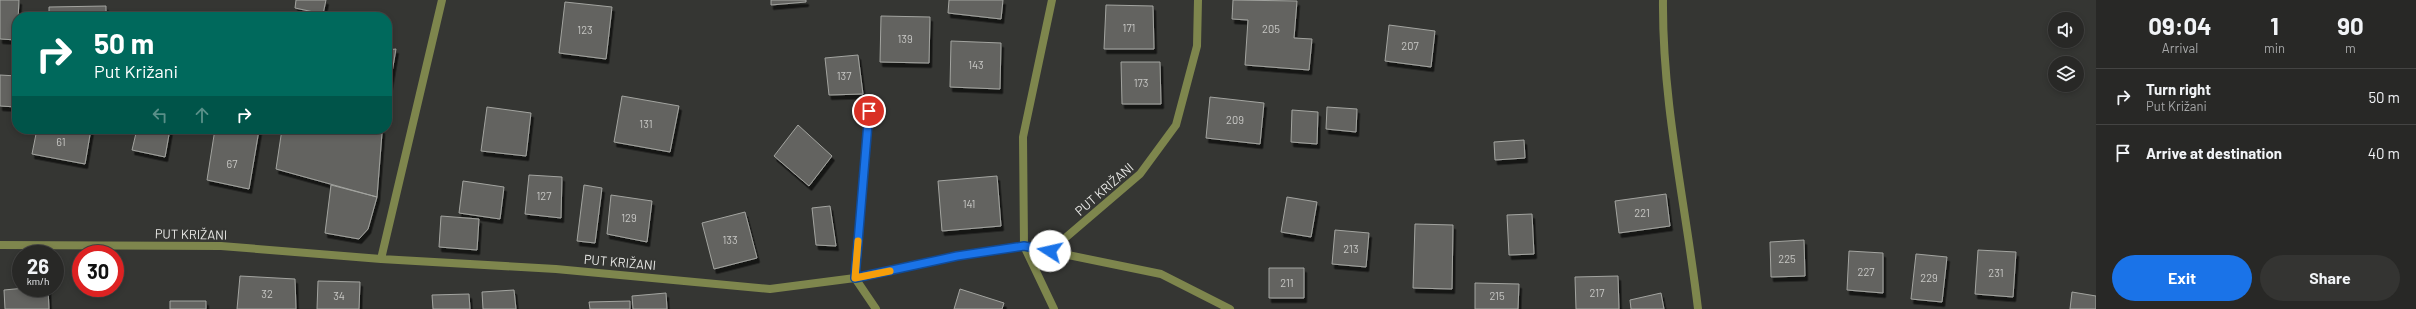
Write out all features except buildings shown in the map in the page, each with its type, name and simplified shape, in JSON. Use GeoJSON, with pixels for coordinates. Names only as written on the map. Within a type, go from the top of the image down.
{"type":"FeatureCollection","features":[{"type":"Feature","properties":{"kind":"street"},"geometry":{"type":"LineString","coordinates":[[381,259],[442,0]]}},
{"type":"Feature","properties":{"kind":"street"},"geometry":{"type":"LineString","coordinates":[[1052,0],[1023,137],[1024,246],[1054,309]]}},
{"type":"Feature","properties":{"kind":"street","name":"PUT KRIŽANI"},"geometry":{"type":"LineString","coordinates":[[1050,251],[1140,174],[1176,124],[1197,46],[1198,0]]}},
{"type":"Feature","properties":{"kind":"street"},"geometry":{"type":"LineString","coordinates":[[1663,0],[1663,34],[1674,146],[1698,309]]}},
{"type":"Feature","properties":{"kind":"street"},"geometry":{"type":"LineString","coordinates":[[869,111],[855,278],[876,309]]}},
{"type":"Feature","properties":{"kind":"street","name":"PUT KRIŽANI"},"geometry":{"type":"LineString","coordinates":[[0,245],[222,246],[381,259],[556,269],[770,290],[855,278],[957,256],[1024,246],[1162,274],[1230,309]]}},
{"type":"Feature","properties":{"kind":"slow traffic"},"geometry":{"type":"LineString","coordinates":[[858,241],[855,278],[890,271]]}},
{"type":"Feature","properties":{"kind":"route"},"geometry":{"type":"LineString","coordinates":[[869,111],[855,278],[957,256],[1024,246],[1050,251]]}}]}
